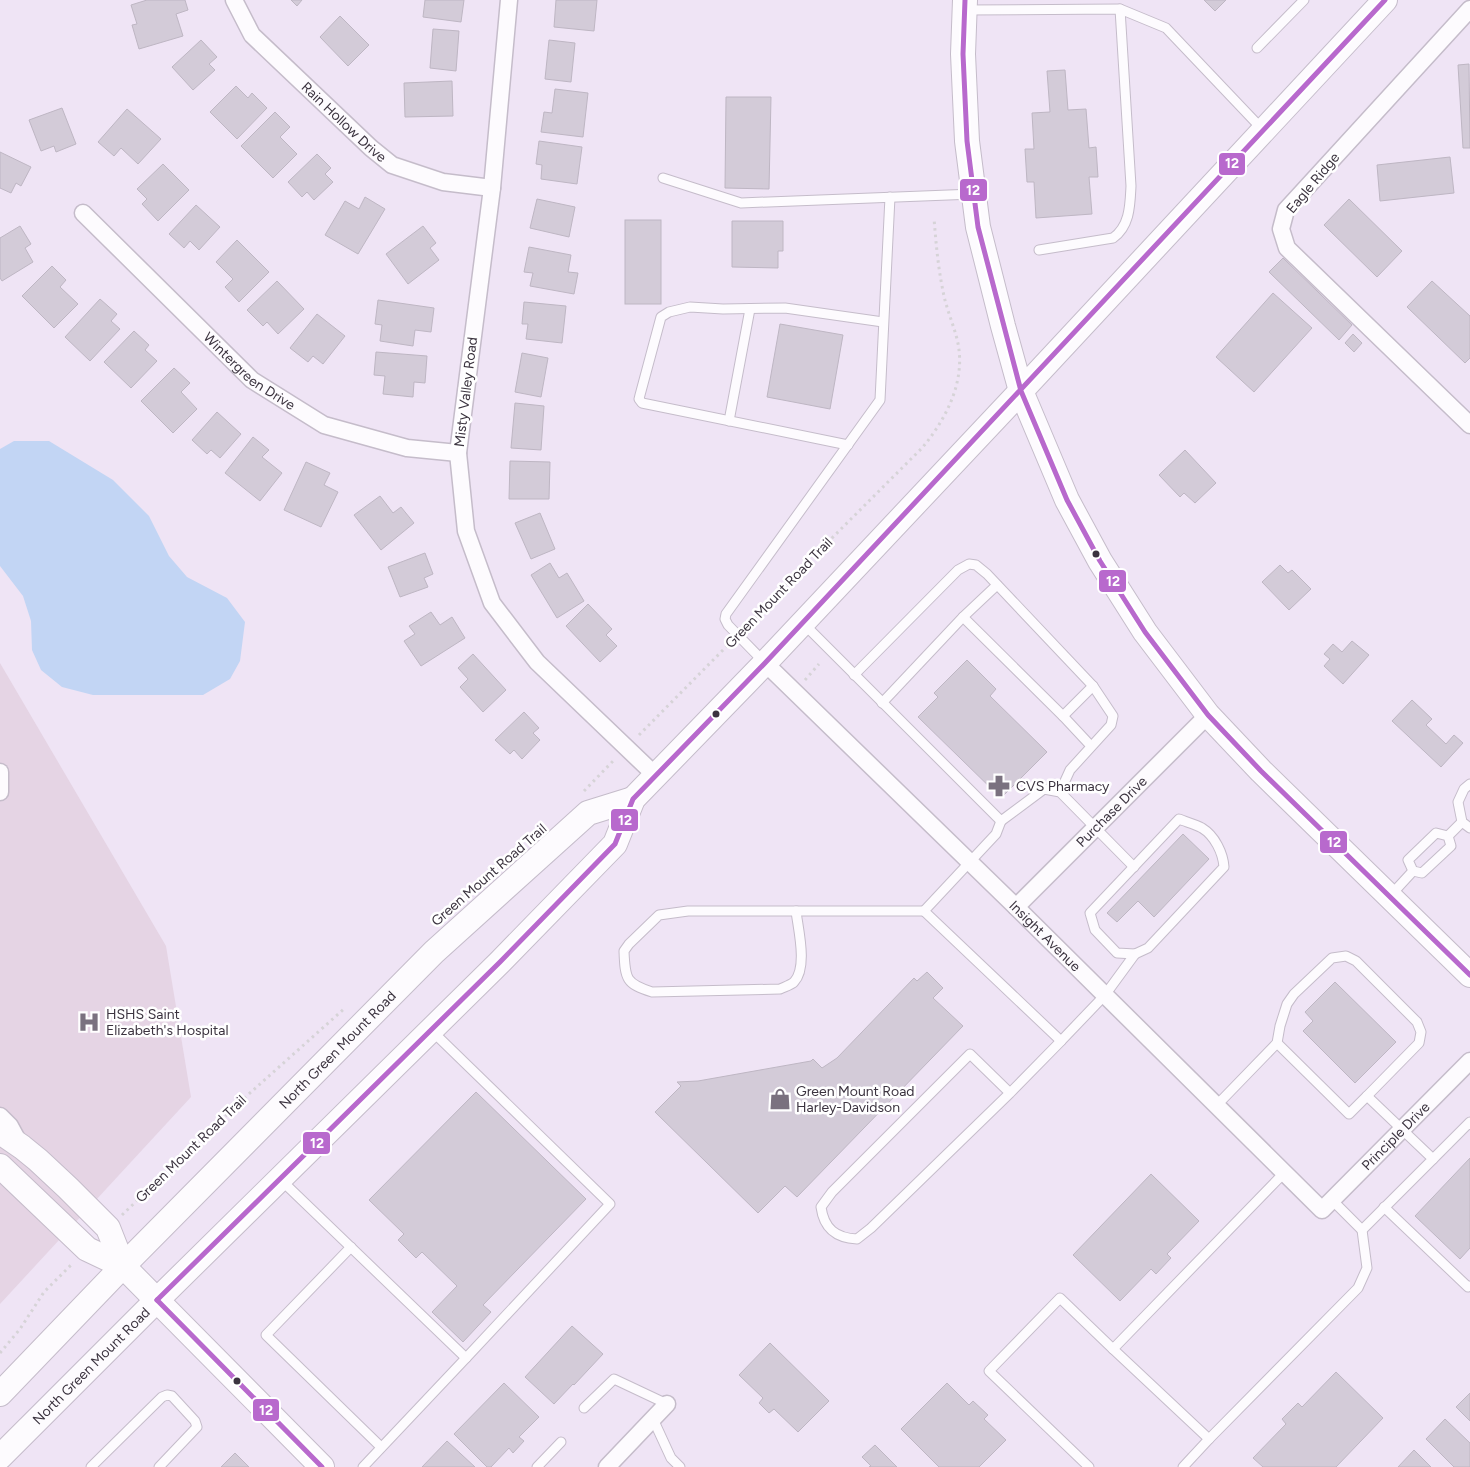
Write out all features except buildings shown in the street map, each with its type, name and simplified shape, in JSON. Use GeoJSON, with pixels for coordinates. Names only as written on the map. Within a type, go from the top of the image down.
{"type":"FeatureCollection","features":[{"type":"Feature","properties":{"kind":"street","name":"Rain Hollow Drive"},"geometry":{"type":"LineString","coordinates":[[234,0],[252,35],[371,148],[392,165],[442,182],[492,188]]}},
{"type":"Feature","properties":{"kind":"street","name":"Misty Valley Road"},"geometry":{"type":"LineString","coordinates":[[509,0],[492,188],[458,453],[466,531],[492,603],[537,662],[655,775]]}},
{"type":"Feature","properties":{"kind":"street","name":"North Green Mount Road"},"geometry":{"type":"LineString","coordinates":[[0,1457],[431,1030],[615,844],[633,799],[765,663],[1021,392],[1385,0]]}},
{"type":"Feature","properties":{"kind":"street"},"geometry":{"type":"LineString","coordinates":[[965,5],[963,54],[967,141],[978,227],[1021,392],[1067,500],[1100,561],[1145,632],[1208,715],[1261,771],[1470,975]]}},
{"type":"Feature","properties":{"kind":"street","name":"Eagle Ridge"},"geometry":{"type":"LineString","coordinates":[[1469,421],[1287,248],[1281,229],[1286,210],[1470,8]]}},
{"type":"Feature","properties":{"kind":"street","name":"Wintergreen Drive"},"geometry":{"type":"LineString","coordinates":[[83,213],[252,380],[324,425],[407,448],[458,453]]}},
{"type":"Feature","properties":{"kind":"street","name":"Insight Avenue"},"geometry":{"type":"LineString","coordinates":[[765,663],[1016,907],[1284,1173],[1327,1205]]}},
{"type":"Feature","properties":{"kind":"street","name":"Purchase Drive"},"geometry":{"type":"LineString","coordinates":[[1016,907],[1208,715]]}},
{"type":"Feature","properties":{"kind":"street"},"geometry":{"type":"LineString","coordinates":[[0,772],[0,792]]}},
{"type":"Feature","properties":{"kind":"street","name":"North Green Mount Road"},"geometry":{"type":"LineString","coordinates":[[0,1394],[123,1266],[434,952],[588,813],[633,799]]}},
{"type":"Feature","properties":{"kind":"street","name":"Principle Drive"},"geometry":{"type":"LineString","coordinates":[[1327,1205],[1470,1061]]}},
{"type":"Feature","properties":{"kind":"street"},"geometry":{"type":"LineString","coordinates":[[0,1116],[10,1126],[22,1147]]}},
{"type":"Feature","properties":{"kind":"street"},"geometry":{"type":"LineString","coordinates":[[0,1132],[22,1147],[68,1188],[108,1228],[123,1266]]}},
{"type":"Feature","properties":{"kind":"street"},"geometry":{"type":"LineString","coordinates":[[2,1170],[88,1248],[123,1266],[322,1467]]}},
{"type":"Feature","properties":{"kind":"street"},"geometry":{"type":"LineString","coordinates":[[607,1467],[667,1404]]}},
{"type":"Feature","properties":{"kind":"lane"},"geometry":{"type":"LineString","coordinates":[[1257,48],[1304,0]]}},
{"type":"Feature","properties":{"kind":"lane"},"geometry":{"type":"LineString","coordinates":[[965,5],[1120,9],[1166,28],[1264,130]]}},
{"type":"Feature","properties":{"kind":"lane"},"geometry":{"type":"LineString","coordinates":[[1039,250],[1114,238],[1122,231],[1130,207],[1131,186],[1120,9]]}},
{"type":"Feature","properties":{"kind":"lane"},"geometry":{"type":"LineString","coordinates":[[663,178],[741,203],[974,194]]}},
{"type":"Feature","properties":{"kind":"lane"},"geometry":{"type":"LineString","coordinates":[[765,663],[728,625],[725,619],[726,614],[880,400],[890,196]]}},
{"type":"Feature","properties":{"kind":"lane"},"geometry":{"type":"LineString","coordinates":[[848,444],[642,403],[639,399],[661,317],[664,314],[690,307],[784,308],[884,322]]}},
{"type":"Feature","properties":{"kind":"lane"},"geometry":{"type":"LineString","coordinates":[[729,421],[750,309]]}},
{"type":"Feature","properties":{"kind":"lane"},"geometry":{"type":"LineString","coordinates":[[854,675],[958,570],[969,564],[976,565],[987,574],[1093,686],[1113,716],[1110,725],[1070,770],[1060,792]]}},
{"type":"Feature","properties":{"kind":"lane"},"geometry":{"type":"LineString","coordinates":[[882,703],[963,617],[997,585]]}},
{"type":"Feature","properties":{"kind":"lane"},"geometry":{"type":"LineString","coordinates":[[963,617],[1091,746]]}},
{"type":"Feature","properties":{"kind":"lane"},"geometry":{"type":"LineString","coordinates":[[802,623],[1001,821]]}},
{"type":"Feature","properties":{"kind":"lane"},"geometry":{"type":"LineString","coordinates":[[1063,716],[1093,686]]}},
{"type":"Feature","properties":{"kind":"lane"},"geometry":{"type":"LineString","coordinates":[[1470,784],[1464,789],[1458,802],[1462,822],[1470,828]]}},
{"type":"Feature","properties":{"kind":"lane"},"geometry":{"type":"LineString","coordinates":[[924,911],[996,834],[1001,821],[1044,789],[1060,792],[1134,867]]}},
{"type":"Feature","properties":{"kind":"lane"},"geometry":{"type":"LineString","coordinates":[[1179,819],[1203,829],[1214,840],[1223,857],[1224,867],[1148,948],[1135,954],[1117,953],[1095,930],[1090,913],[1179,819]]}},
{"type":"Feature","properties":{"kind":"lane"},"geometry":{"type":"LineString","coordinates":[[1448,836],[1462,822]]}},
{"type":"Feature","properties":{"kind":"lane"},"geometry":{"type":"LineString","coordinates":[[1413,871],[1408,860],[1436,833],[1448,836]]}},
{"type":"Feature","properties":{"kind":"lane"},"geometry":{"type":"LineString","coordinates":[[1413,871],[1422,873],[1450,846],[1448,836]]}},
{"type":"Feature","properties":{"kind":"lane"},"geometry":{"type":"LineString","coordinates":[[1390,896],[1413,871]]}},
{"type":"Feature","properties":{"kind":"lane"},"geometry":{"type":"LineString","coordinates":[[796,911],[802,962],[799,975],[794,983],[780,989],[652,992],[634,986],[626,974],[624,952],[636,937],[659,915],[688,911],[796,911],[924,911],[1061,1041]]}},
{"type":"Feature","properties":{"kind":"lane"},"geometry":{"type":"LineString","coordinates":[[1010,1093],[970,1054],[832,1192],[821,1207],[823,1218],[834,1233],[846,1238],[857,1239],[871,1228],[1010,1093],[1061,1041],[1104,995],[1135,954]]}},
{"type":"Feature","properties":{"kind":"lane"},"geometry":{"type":"LineString","coordinates":[[1216,1106],[1277,1043],[1287,1004],[1294,994],[1332,958],[1346,956],[1356,961],[1417,1022],[1421,1032],[1419,1043],[1348,1114],[1277,1043]]}},
{"type":"Feature","properties":{"kind":"lane"},"geometry":{"type":"LineString","coordinates":[[363,1467],[610,1204],[431,1030]]}},
{"type":"Feature","properties":{"kind":"lane"},"geometry":{"type":"LineString","coordinates":[[1367,1096],[1433,1159]]}},
{"type":"Feature","properties":{"kind":"lane"},"geometry":{"type":"LineString","coordinates":[[1362,1230],[1470,1122]]}},
{"type":"Feature","properties":{"kind":"lane"},"geometry":{"type":"LineString","coordinates":[[1113,1349],[1284,1173]]}},
{"type":"Feature","properties":{"kind":"lane"},"geometry":{"type":"LineString","coordinates":[[280,1179],[466,1358]]}},
{"type":"Feature","properties":{"kind":"lane"},"geometry":{"type":"LineString","coordinates":[[1183,1467],[1358,1288],[1367,1268],[1362,1230],[1327,1205]]}},
{"type":"Feature","properties":{"kind":"lane"},"geometry":{"type":"LineString","coordinates":[[1384,1207],[1468,1287],[1470,1286]]}},
{"type":"Feature","properties":{"kind":"lane"},"geometry":{"type":"LineString","coordinates":[[351,1247],[266,1335],[381,1447]]}},
{"type":"Feature","properties":{"kind":"lane"},"geometry":{"type":"LineString","coordinates":[[1089,1467],[989,1371],[1060,1298],[1209,1440]]}},
{"type":"Feature","properties":{"kind":"lane"},"geometry":{"type":"LineString","coordinates":[[584,1408],[614,1379],[667,1404]]}},
{"type":"Feature","properties":{"kind":"lane"},"geometry":{"type":"LineString","coordinates":[[91,1467],[162,1397],[167,1395],[172,1396],[196,1421],[197,1427],[159,1467]]}},
{"type":"Feature","properties":{"kind":"lane"},"geometry":{"type":"LineString","coordinates":[[653,1419],[671,1458],[680,1467]]}},
{"type":"Feature","properties":{"kind":"lane"},"geometry":{"type":"LineString","coordinates":[[537,1467],[561,1442]]}},
{"type":"Feature","properties":{"kind":"path","name":"Green Mount Road Trail"},"geometry":{"type":"LineString","coordinates":[[579,796],[922,448],[937,430],[949,409],[955,392],[959,351],[943,292],[934,218]]}},
{"type":"Feature","properties":{"kind":"path"},"geometry":{"type":"LineString","coordinates":[[801,684],[819,664]]}},
{"type":"Feature","properties":{"kind":"path","name":"Green Mount Road Trail"},"geometry":{"type":"LineString","coordinates":[[452,905],[504,858]]}},
{"type":"Feature","properties":{"kind":"path","name":"Green Mount Road Trail"},"geometry":{"type":"LineString","coordinates":[[108,1228],[241,1101],[351,1004]]}},
{"type":"Feature","properties":{"kind":"path"},"geometry":{"type":"LineString","coordinates":[[0,1353],[20,1329],[44,1292],[88,1248]]}},
{"type":"Feature","properties":{"kind":"shaded area","name":"HSHS Saint Elizabeth's Hospital"},"geometry":{"type":"Polygon","coordinates":[[[0,663],[166,946],[191,1097],[0,1304],[0,663]]]}},
{"type":"Feature","properties":{"kind":"water"},"geometry":{"type":"Polygon","coordinates":[[[14,441],[49,441],[113,480],[149,516],[169,556],[187,577],[227,598],[245,622],[240,661],[230,679],[203,695],[93,695],[62,687],[41,670],[32,650],[31,621],[23,596],[0,566],[0,449],[14,441]]]}},
{"type":"Feature","properties":{"kind":"transit line","name":"12"},"geometry":{"type":"LineString","coordinates":[[965,0],[963,54],[967,141],[978,227],[1021,391],[1067,500],[1100,561],[1145,632],[1208,715],[1261,771],[1470,975]]}},
{"type":"Feature","properties":{"kind":"transit line","name":"12"},"geometry":{"type":"LineString","coordinates":[[157,1300],[500,962],[615,844],[633,799],[765,663],[1385,0]]}},
{"type":"Feature","properties":{"kind":"transit line","name":"12"},"geometry":{"type":"LineString","coordinates":[[157,1300],[322,1467]]}},
{"type":"Feature","properties":{"kind":"place","name":"CVS Pharmacy"},"geometry":{"type":"Point","coordinates":[999,786]}},
{"type":"Feature","properties":{"kind":"place","name":"HSHS Saint Elizabeth's Hospital"},"geometry":{"type":"Point","coordinates":[89,1022]}},
{"type":"Feature","properties":{"kind":"place","name":"Green Mount Road Harley-Davidson"},"geometry":{"type":"Point","coordinates":[780,1099]}}]}
